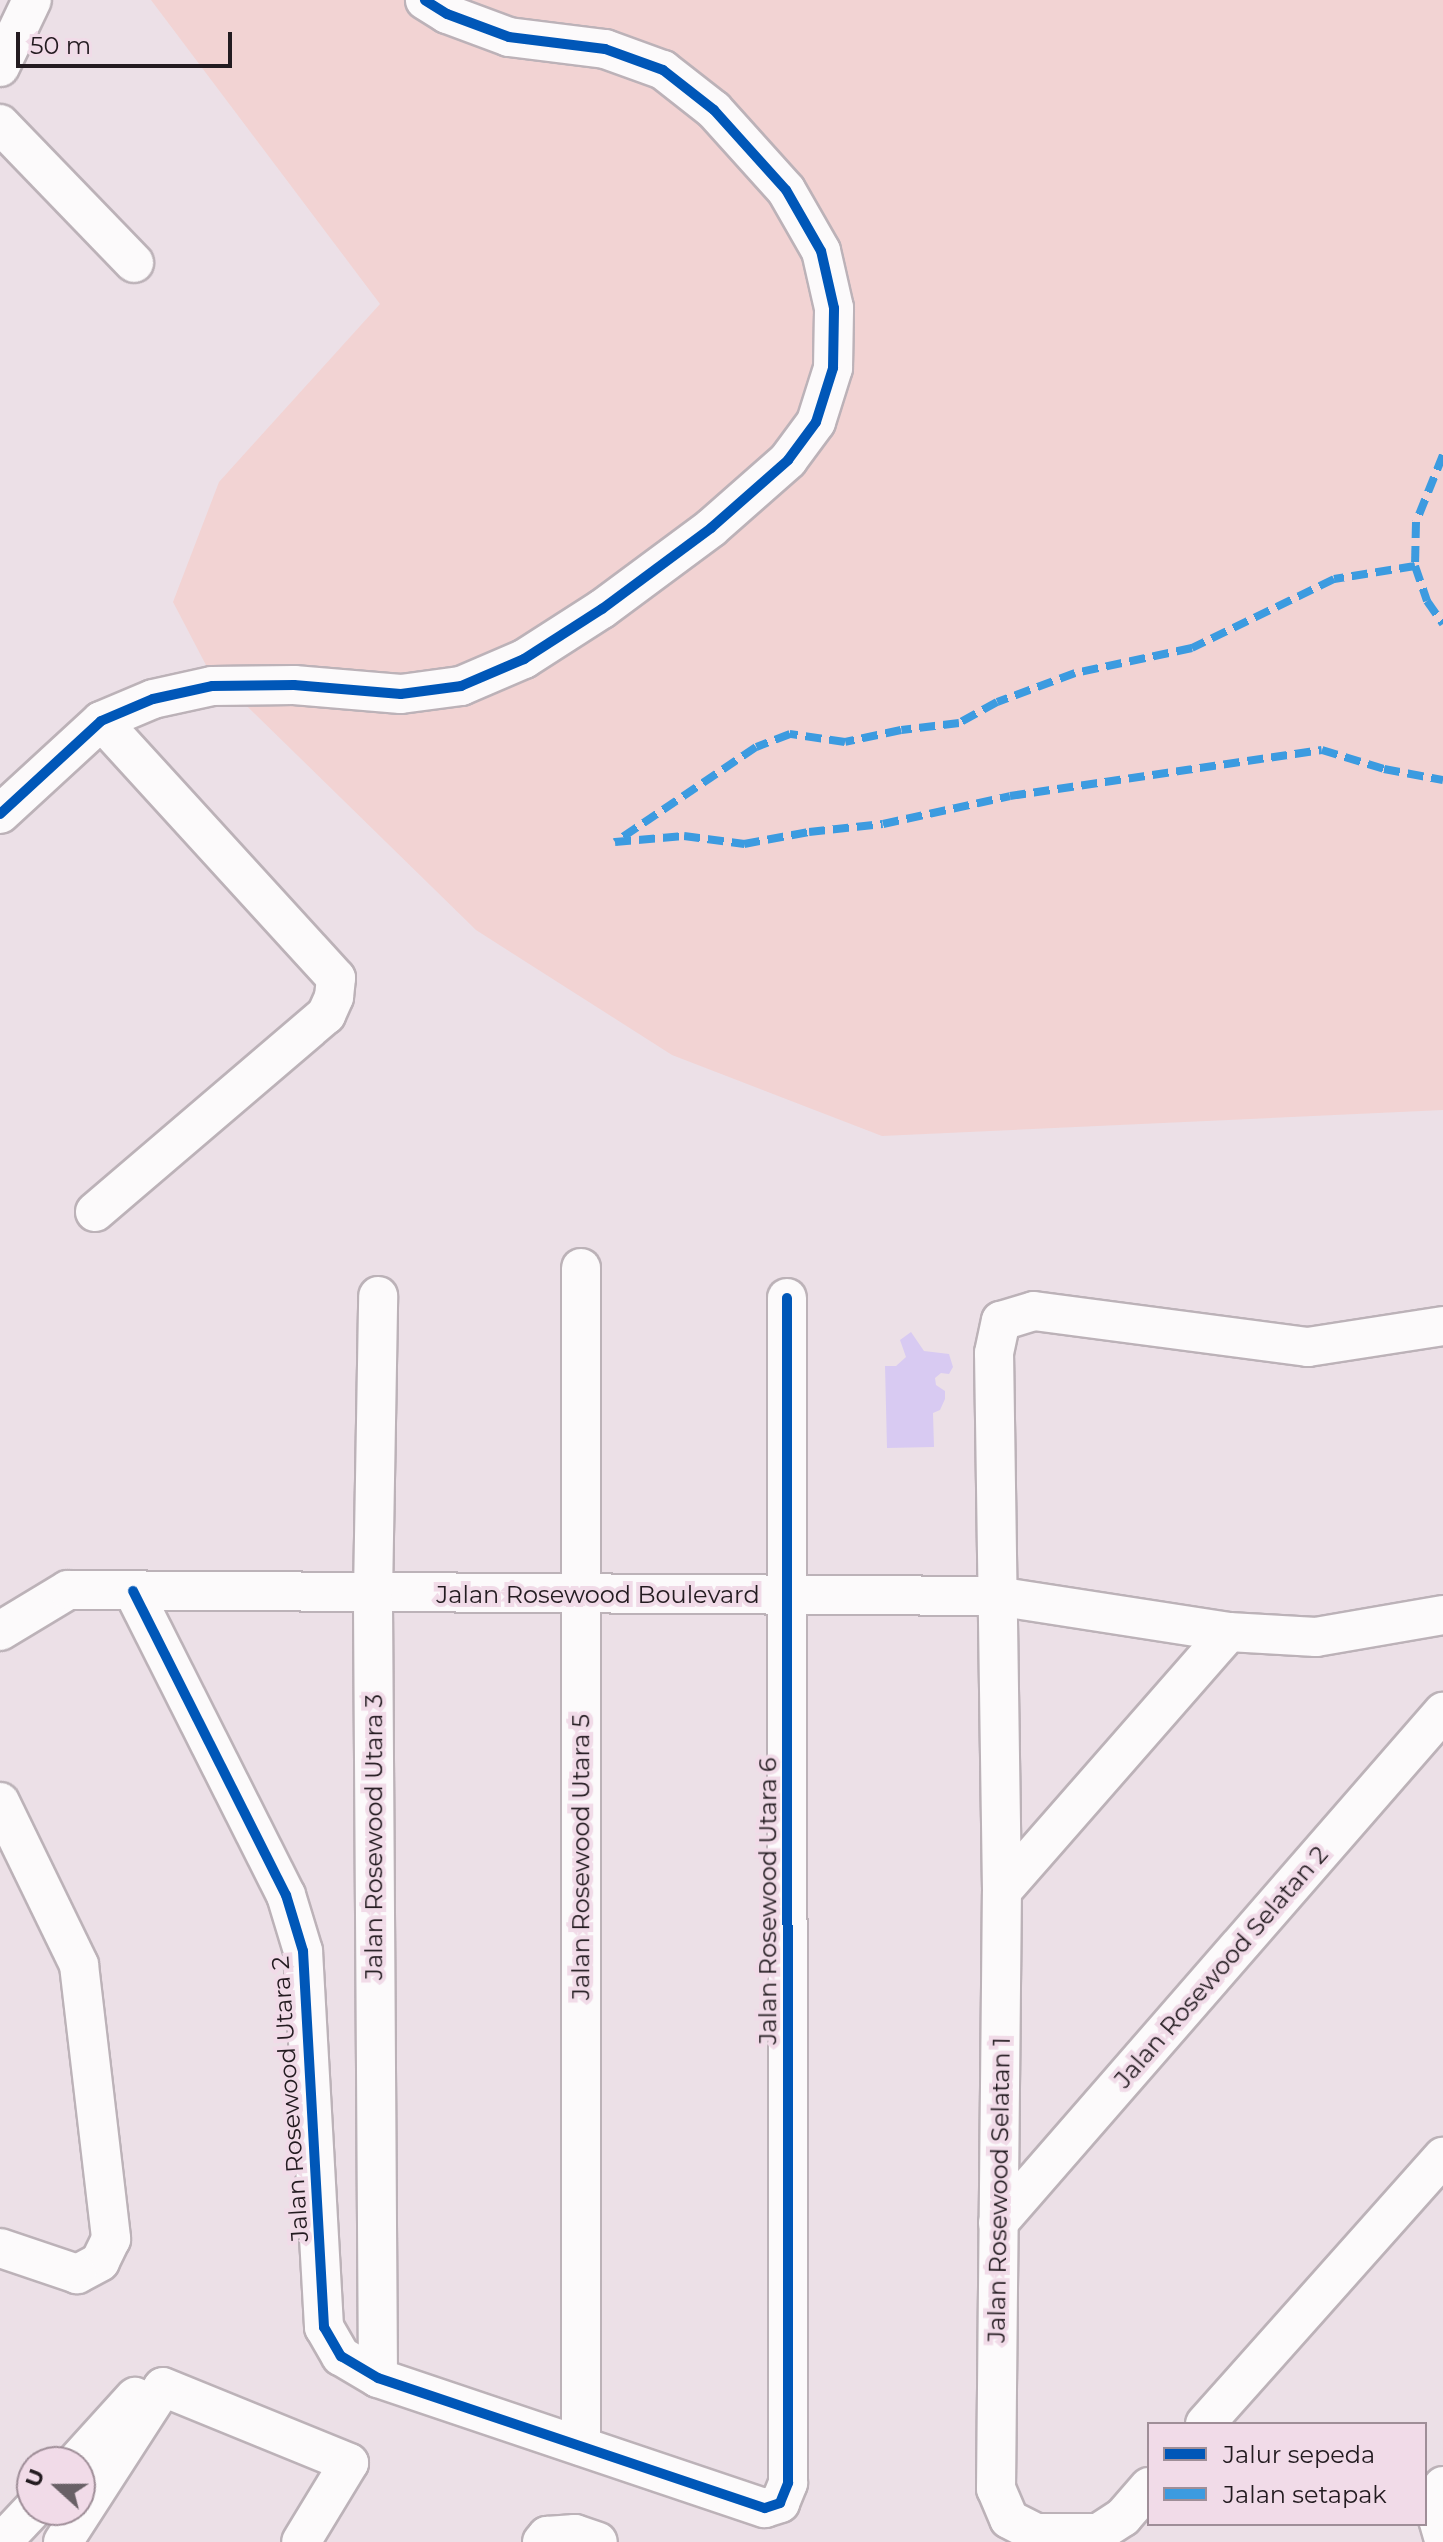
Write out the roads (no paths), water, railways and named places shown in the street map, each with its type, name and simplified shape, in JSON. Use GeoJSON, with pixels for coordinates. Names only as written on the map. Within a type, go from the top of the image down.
{"type":"FeatureCollection","features":[{"type":"Feature","properties":{"kind":"street"},"geometry":{"type":"LineString","coordinates":[[0,67],[32,0]]}},
{"type":"Feature","properties":{"kind":"street"},"geometry":{"type":"LineString","coordinates":[[0,814],[101,721],[153,699],[212,686],[294,685],[401,694],[461,686],[524,659],[602,609],[711,528],[788,460],[816,422],[833,368],[834,308],[821,251],[786,190],[714,110],[663,70],[605,49],[509,37],[447,14],[425,0]]}},
{"type":"Feature","properties":{"kind":"street"},"geometry":{"type":"LineString","coordinates":[[0,124],[134,263]]}},
{"type":"Feature","properties":{"kind":"street"},"geometry":{"type":"LineString","coordinates":[[95,1212],[326,1015],[334,997],[336,978],[101,721]]}},
{"type":"Feature","properties":{"kind":"street","name":"Jalan Rosewood Utara 5"},"geometry":{"type":"LineString","coordinates":[[581,1268],[581,2446]]}},
{"type":"Feature","properties":{"kind":"street","name":"Jalan Rosewood Utara 3"},"geometry":{"type":"LineString","coordinates":[[378,1296],[373,1594],[378,2378]]}},
{"type":"Feature","properties":{"kind":"street","name":"Jalan Rosewood Utara 6"},"geometry":{"type":"LineString","coordinates":[[780,2503],[788,2483],[787,1298]]}},
{"type":"Feature","properties":{"kind":"street","name":"Jalan Rosewood Selatan 1"},"geometry":{"type":"LineString","coordinates":[[1147,2489],[1123,2517],[1098,2533],[1036,2533],[1009,2519],[996,2489],[1002,1891],[994,1353],[1001,1321],[1034,1311],[1308,1347],[1443,1326]]}},
{"type":"Feature","properties":{"kind":"street","name":"Jalan Rosewood Boulevard"},"geometry":{"type":"LineString","coordinates":[[0,1631],[68,1590],[581,1596],[996,1596],[1229,1632],[1316,1637],[1443,1615]]}},
{"type":"Feature","properties":{"kind":"street","name":"Jalan Rosewood Utara 2"},"geometry":{"type":"LineString","coordinates":[[133,1591],[290,1909],[303,1951],[324,2327],[341,2356],[378,2378],[765,2508],[780,2503]]}},
{"type":"Feature","properties":{"kind":"street"},"geometry":{"type":"LineString","coordinates":[[1002,1891],[1229,1632]]}},
{"type":"Feature","properties":{"kind":"street","name":"Jalan Rosewood Selatan 2"},"geometry":{"type":"LineString","coordinates":[[998,2223],[1443,1712]]}},
{"type":"Feature","properties":{"kind":"street"},"geometry":{"type":"LineString","coordinates":[[0,1802],[79,1965],[111,2239],[100,2262],[77,2274],[0,2248]]}},
{"type":"Feature","properties":{"kind":"street"},"geometry":{"type":"LineString","coordinates":[[1207,2422],[1443,2157]]}},
{"type":"Feature","properties":{"kind":"street"},"geometry":{"type":"LineString","coordinates":[[91,2446],[139,2393],[163,2387],[349,2463],[301,2542]]}},
{"type":"Feature","properties":{"kind":"street"},"geometry":{"type":"LineString","coordinates":[[63,2542],[163,2387]]}},
{"type":"Feature","properties":{"kind":"street"},"geometry":{"type":"LineString","coordinates":[[1443,2486],[1438,2519],[1443,2536]]}},
{"type":"Feature","properties":{"kind":"street"},"geometry":{"type":"LineString","coordinates":[[2,2542],[17,2526]]}},
{"type":"Feature","properties":{"kind":"street"},"geometry":{"type":"LineString","coordinates":[[545,2539],[575,2534],[598,2542]]}}]}
